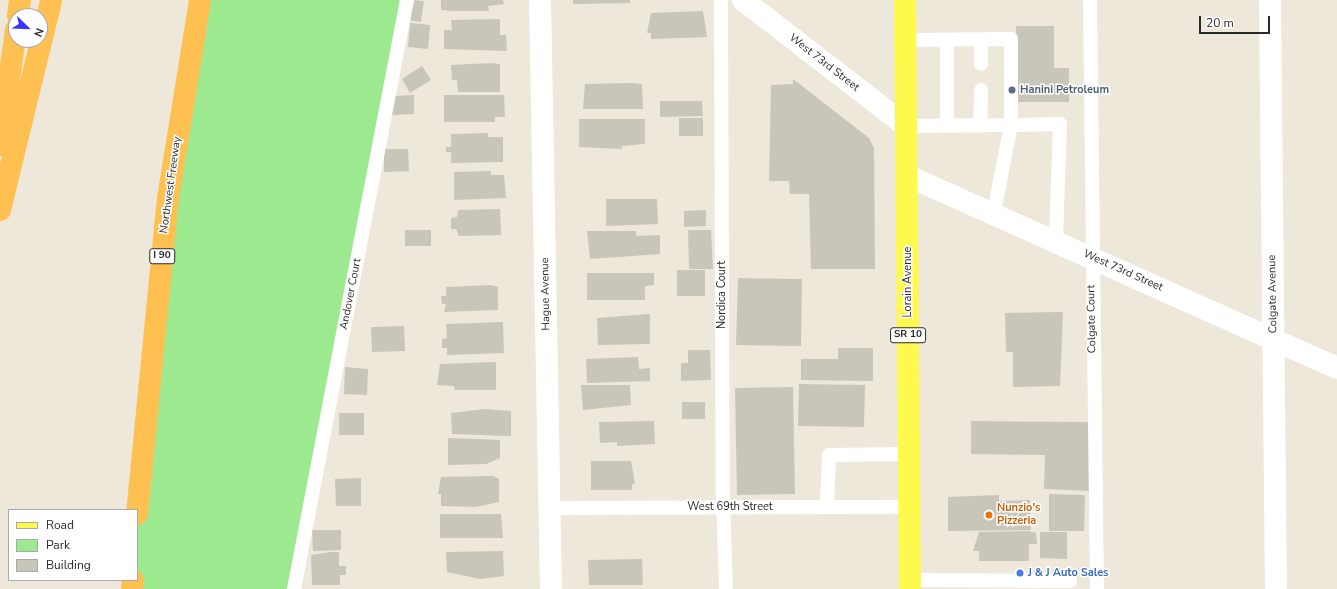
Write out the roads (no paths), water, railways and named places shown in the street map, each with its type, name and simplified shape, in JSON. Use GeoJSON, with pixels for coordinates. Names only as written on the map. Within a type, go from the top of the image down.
{"type":"FeatureCollection","features":[{"type":"Feature","properties":{"kind":"highway"},"geometry":{"type":"LineString","coordinates":[[0,210],[51,0]]}},
{"type":"Feature","properties":{"kind":"highway","name":"Northwest Freeway"},"geometry":{"type":"LineString","coordinates":[[137,509],[168,198],[200,0]]}},
{"type":"Feature","properties":{"kind":"highway"},"geometry":{"type":"LineString","coordinates":[[0,145],[13,48]]}},
{"type":"Feature","properties":{"kind":"main road","name":"Lorain Avenue"},"geometry":{"type":"LineString","coordinates":[[905,0],[908,176],[910,585]]}},
{"type":"Feature","properties":{"kind":"street","name":"Hague Avenue"},"geometry":{"type":"LineString","coordinates":[[540,0],[551,508],[551,589]]}},
{"type":"Feature","properties":{"kind":"street","name":"West 73rd Street"},"geometry":{"type":"LineString","coordinates":[[743,0],[906,126]]}},
{"type":"Feature","properties":{"kind":"street","name":"Colgate Avenue"},"geometry":{"type":"LineString","coordinates":[[1270,0],[1276,589]]}},
{"type":"Feature","properties":{"kind":"street","name":"West 73rd Street"},"geometry":{"type":"LineString","coordinates":[[908,176],[994,212],[1337,368]]}},
{"type":"Feature","properties":{"kind":"lane","name":"Andover Court"},"geometry":{"type":"LineString","coordinates":[[294,589],[407,0]]}},
{"type":"Feature","properties":{"kind":"lane","name":"Nordica Court"},"geometry":{"type":"LineString","coordinates":[[721,0],[723,507],[726,589]]}},
{"type":"Feature","properties":{"kind":"lane","name":"Colgate Court"},"geometry":{"type":"LineString","coordinates":[[1090,0],[1091,257],[1097,589]]}},
{"type":"Feature","properties":{"kind":"lane"},"geometry":{"type":"LineString","coordinates":[[905,40],[1011,39],[1011,125],[994,212]]}},
{"type":"Feature","properties":{"kind":"lane"},"geometry":{"type":"LineString","coordinates":[[947,40],[947,125]]}},
{"type":"Feature","properties":{"kind":"lane"},"geometry":{"type":"LineString","coordinates":[[981,40],[981,64]]}},
{"type":"Feature","properties":{"kind":"lane"},"geometry":{"type":"LineString","coordinates":[[980,125],[981,90]]}},
{"type":"Feature","properties":{"kind":"lane"},"geometry":{"type":"LineString","coordinates":[[906,126],[1060,124],[1056,241]]}},
{"type":"Feature","properties":{"kind":"lane"},"geometry":{"type":"LineString","coordinates":[[827,507],[829,455],[909,454]]}},
{"type":"Feature","properties":{"kind":"lane","name":"West 69th Street"},"geometry":{"type":"LineString","coordinates":[[551,508],[909,507]]}},
{"type":"Feature","properties":{"kind":"lane"},"geometry":{"type":"LineString","coordinates":[[910,585],[1070,581]]}},
{"type":"Feature","properties":{"kind":"place","name":"Hanini Petroleum"},"geometry":{"type":"Point","coordinates":[1012,90]}},
{"type":"Feature","properties":{"kind":"place","name":"Nunzio's Pizzeria"},"geometry":{"type":"Point","coordinates":[989,515]}},
{"type":"Feature","properties":{"kind":"place","name":"J & J Auto Sales"},"geometry":{"type":"Point","coordinates":[1020,573]}}]}
